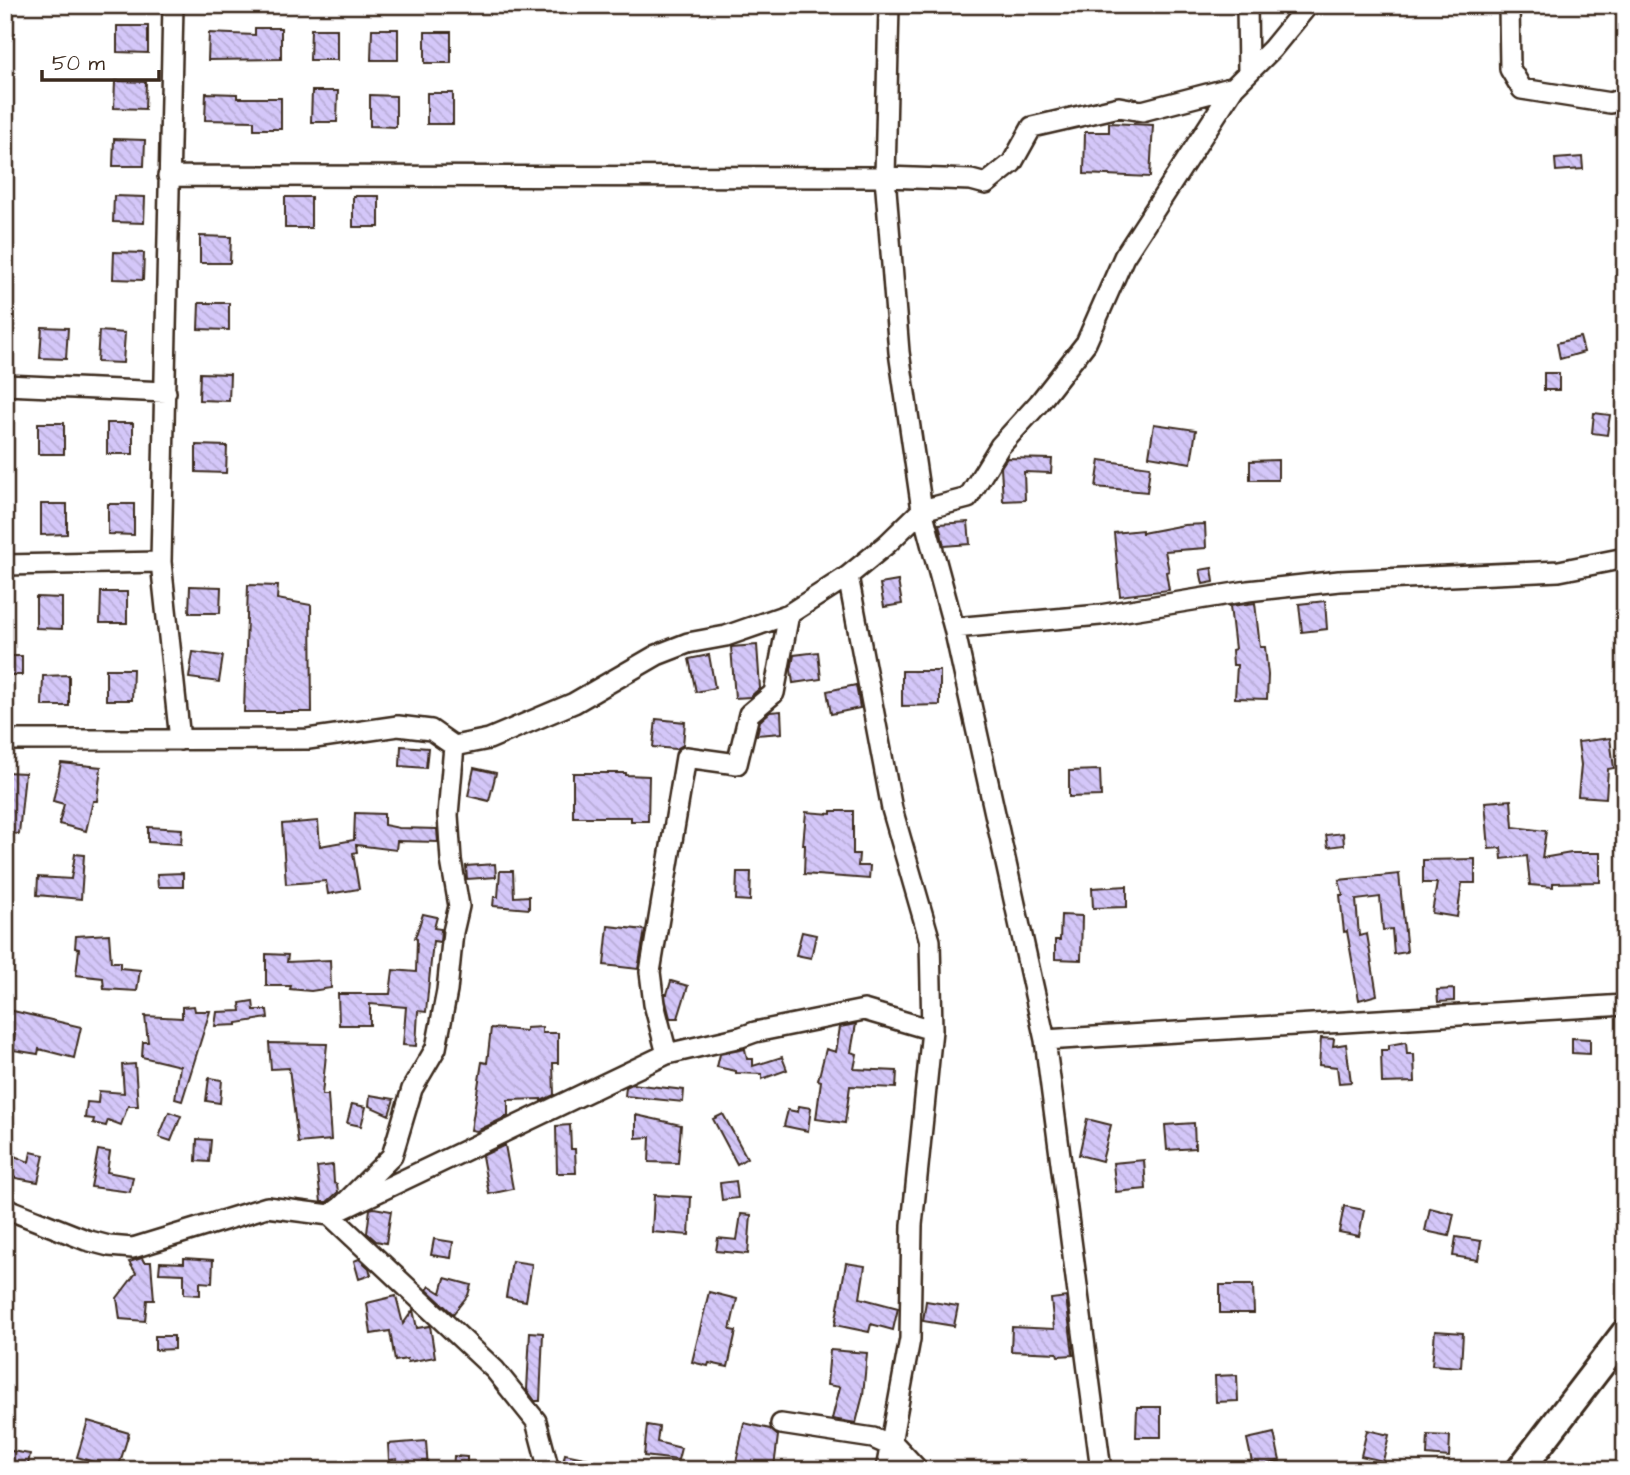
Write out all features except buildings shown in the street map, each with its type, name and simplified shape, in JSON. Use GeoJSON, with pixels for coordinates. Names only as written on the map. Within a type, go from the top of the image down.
{"type":"FeatureCollection","features":[{"type":"Feature","properties":{"kind":"main road"},"geometry":{"type":"LineString","coordinates":[[1520,1470],[1625,1334]]}},
{"type":"Feature","properties":{"kind":"street"},"geometry":{"type":"LineString","coordinates":[[173,5],[161,562],[180,740]]}},
{"type":"Feature","properties":{"kind":"street"},"geometry":{"type":"LineString","coordinates":[[889,5],[885,177],[899,352],[922,510],[954,628],[1045,1040],[1101,1470]]}},
{"type":"Feature","properties":{"kind":"street"},"geometry":{"type":"LineString","coordinates":[[1241,80],[1247,5]]}},
{"type":"Feature","properties":{"kind":"street"},"geometry":{"type":"LineString","coordinates":[[5,740],[308,739],[398,726],[431,730],[454,746],[489,739],[564,708],[657,655],[688,643],[726,636],[789,614],[848,576],[922,510],[968,498],[1000,446],[1086,344],[1124,257],[1241,80],[1272,49],[1308,5]]}},
{"type":"Feature","properties":{"kind":"street"},"geometry":{"type":"LineString","coordinates":[[1509,5],[1510,69],[1522,89],[1610,103],[1625,98]]}},
{"type":"Feature","properties":{"kind":"street"},"geometry":{"type":"LineString","coordinates":[[168,176],[885,177],[971,180],[986,184],[1012,163],[1032,127],[1119,107],[1142,111],[1241,80]]}},
{"type":"Feature","properties":{"kind":"street"},"geometry":{"type":"LineString","coordinates":[[5,385],[166,392]]}},
{"type":"Feature","properties":{"kind":"street"},"geometry":{"type":"LineString","coordinates":[[954,628],[1100,615],[1179,600],[1313,584],[1559,570],[1625,558]]}},
{"type":"Feature","properties":{"kind":"street"},"geometry":{"type":"LineString","coordinates":[[5,565],[161,562]]}},
{"type":"Feature","properties":{"kind":"street"},"geometry":{"type":"LineString","coordinates":[[848,576],[892,809],[930,942],[932,1030],[912,1225],[910,1339],[886,1470]]}},
{"type":"Feature","properties":{"kind":"street"},"geometry":{"type":"LineString","coordinates":[[667,1054],[654,1004],[650,972],[686,758],[737,764],[749,714],[774,693],[789,614]]}},
{"type":"Feature","properties":{"kind":"street"},"geometry":{"type":"LineString","coordinates":[[330,1214],[341,1207],[392,1156],[412,1089],[436,1048],[459,906],[451,860],[448,815],[454,746]]}},
{"type":"Feature","properties":{"kind":"street"},"geometry":{"type":"LineString","coordinates":[[1045,1040],[1625,1005]]}},
{"type":"Feature","properties":{"kind":"street"},"geometry":{"type":"LineString","coordinates":[[5,1208],[86,1240],[133,1248],[267,1207],[330,1214],[667,1054],[755,1032],[864,1010],[932,1030]]}},
{"type":"Feature","properties":{"kind":"street"},"geometry":{"type":"LineString","coordinates":[[330,1214],[495,1370],[536,1421],[549,1470]]}},
{"type":"Feature","properties":{"kind":"street"},"geometry":{"type":"LineString","coordinates":[[781,1424],[873,1438],[891,1446],[892,1442]]}},
{"type":"Feature","properties":{"kind":"street"},"geometry":{"type":"LineString","coordinates":[[892,1442],[918,1470]]}}]}
